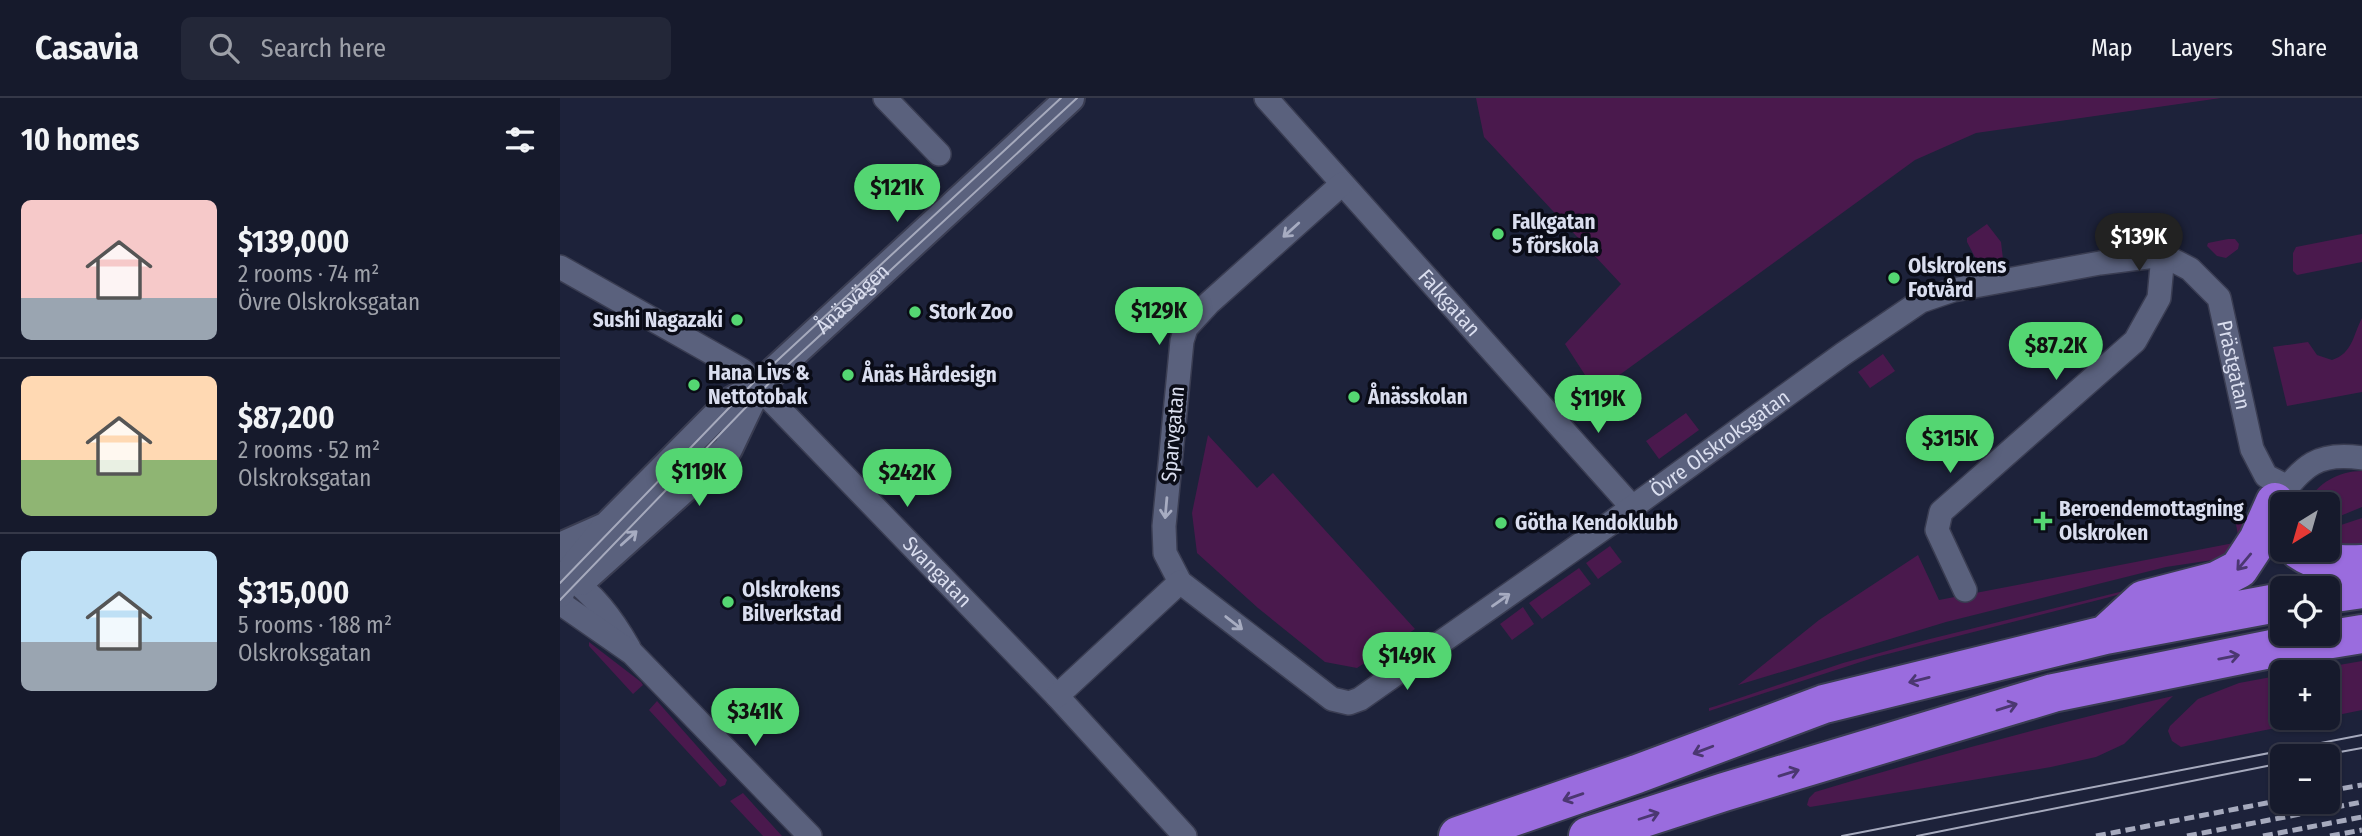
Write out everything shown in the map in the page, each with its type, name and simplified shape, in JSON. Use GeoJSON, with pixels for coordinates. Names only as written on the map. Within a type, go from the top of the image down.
{"type":"FeatureCollection","features":[{"type":"Feature","properties":{"kind":"highway"},"geometry":{"type":"LineString","coordinates":[[2105,635],[2143,600],[2216,581],[2239,569],[2270,520]]}},
{"type":"Feature","properties":{"kind":"highway"},"geometry":{"type":"LineString","coordinates":[[2324,562],[2338,565],[2362,564]]}},
{"type":"Feature","properties":{"kind":"highway"},"geometry":{"type":"LineString","coordinates":[[2340,592],[2362,589]]}},
{"type":"Feature","properties":{"kind":"highway"},"geometry":{"type":"LineString","coordinates":[[1458,836],[1637,775],[1824,704],[2105,635],[2270,604]]}},
{"type":"Feature","properties":{"kind":"highway"},"geometry":{"type":"LineString","coordinates":[[1588,836],[2053,693],[2271,649],[2362,634]]}},
{"type":"Feature","properties":{"kind":"street"},"geometry":{"type":"LineString","coordinates":[[885,98],[939,154]]}},
{"type":"Feature","properties":{"kind":"street","name":"Ånäsvägen"},"geometry":{"type":"LineString","coordinates":[[564,587],[606,527],[730,402],[758,386],[1069,98]]}},
{"type":"Feature","properties":{"kind":"street","name":"Falkgatan"},"geometry":{"type":"LineString","coordinates":[[1266,98],[1632,507]]}},
{"type":"Feature","properties":{"kind":"street","name":"Sparvgatan"},"geometry":{"type":"LineString","coordinates":[[1180,582],[1166,553],[1164,526],[1182,341],[1186,328],[1209,303],[1342,184]]}},
{"type":"Feature","properties":{"kind":"street"},"geometry":{"type":"LineString","coordinates":[[1965,590],[1937,530],[1941,512],[2135,341],[2159,298],[2163,255]]}},
{"type":"Feature","properties":{"kind":"street","name":"Övre Olskroksgatan"},"geometry":{"type":"LineString","coordinates":[[1180,582],[1332,699],[1349,703],[1360,699],[1920,301],[1953,290],[2101,263],[2163,255]]}},
{"type":"Feature","properties":{"kind":"street","name":"Prästgatan"},"geometry":{"type":"LineString","coordinates":[[2163,255],[2190,269],[2219,298],[2252,449],[2275,492]]}},
{"type":"Feature","properties":{"kind":"street","name":"Svangatan"},"geometry":{"type":"LineString","coordinates":[[560,267],[732,364],[758,386],[1056,696],[1185,836]]}},
{"type":"Feature","properties":{"kind":"street","name":"Ånäsvägen"},"geometry":{"type":"LineString","coordinates":[[564,587],[728,449],[758,386]]}},
{"type":"Feature","properties":{"kind":"street"},"geometry":{"type":"LineString","coordinates":[[2287,492],[2303,468],[2315,461],[2337,456],[2362,458]]}},
{"type":"Feature","properties":{"kind":"street","name":"Ånäsvägen"},"geometry":{"type":"LineString","coordinates":[[560,547],[606,527]]}},
{"type":"Feature","properties":{"kind":"street"},"geometry":{"type":"LineString","coordinates":[[1056,696],[1180,582]]}},
{"type":"Feature","properties":{"kind":"street"},"geometry":{"type":"LineString","coordinates":[[564,587],[613,619],[632,653],[810,836]]}},
{"type":"Feature","properties":{"kind":"shaded area"},"geometry":{"type":"Polygon","coordinates":[[[1476,98],[2221,98],[1976,133],[1915,160],[1596,392],[1565,344],[1621,284],[1484,137],[1476,98]]]}},
{"type":"Feature","properties":{"kind":"shaded area"},"geometry":{"type":"Polygon","coordinates":[[[1987,224],[2001,242],[2003,259],[1979,265],[1967,238],[1987,224]]]}},
{"type":"Feature","properties":{"kind":"shaded area"},"geometry":{"type":"Polygon","coordinates":[[[2362,234],[2362,262],[2297,275],[2293,271],[2293,253],[2296,247],[2362,234]]]}},
{"type":"Feature","properties":{"kind":"shaded area"},"geometry":{"type":"Polygon","coordinates":[[[2235,239],[2239,244],[2238,249],[2226,258],[2217,256],[2207,246],[2208,243],[2235,239]]]}},
{"type":"Feature","properties":{"kind":"shaded area"},"geometry":{"type":"Polygon","coordinates":[[[2362,318],[2362,392],[2287,406],[2273,347],[2308,342],[2317,355],[2332,360],[2344,353],[2352,343],[2362,318]]]}},
{"type":"Feature","properties":{"kind":"shaded area"},"geometry":{"type":"Polygon","coordinates":[[[1883,354],[1895,371],[1870,388],[1858,372],[1883,354]]]}},
{"type":"Feature","properties":{"kind":"shaded area"},"geometry":{"type":"Polygon","coordinates":[[[1686,413],[1699,430],[1659,459],[1646,441],[1686,413]]]}},
{"type":"Feature","properties":{"kind":"shaded area"},"geometry":{"type":"Polygon","coordinates":[[[1208,435],[1257,488],[1273,473],[1415,629],[1357,668],[1325,662],[1258,608],[1197,553],[1192,513],[1208,435]]]}},
{"type":"Feature","properties":{"kind":"shaded area"},"geometry":{"type":"Polygon","coordinates":[[[2362,471],[2362,507],[2340,516],[2340,492],[2315,492],[2337,476],[2362,471]]]}},
{"type":"Feature","properties":{"kind":"shaded area"},"geometry":{"type":"Polygon","coordinates":[[[2235,518],[2250,519],[2257,526],[2249,545],[2239,556],[2166,567],[1946,622],[1738,685],[1819,620],[1918,555],[1939,600],[2239,542],[2235,518]]]}},
{"type":"Feature","properties":{"kind":"shaded area"},"geometry":{"type":"Polygon","coordinates":[[[2362,518],[2362,557],[2340,552],[2340,525],[2362,518]]]}},
{"type":"Feature","properties":{"kind":"shaded area"},"geometry":{"type":"Polygon","coordinates":[[[1610,546],[1622,562],[1598,579],[1586,563],[1610,546]]]}},
{"type":"Feature","properties":{"kind":"shaded area"},"geometry":{"type":"Polygon","coordinates":[[[1579,568],[1591,584],[1542,619],[1529,603],[1579,568]]]}},
{"type":"Feature","properties":{"kind":"shaded area"},"geometry":{"type":"Polygon","coordinates":[[[2196,573],[1876,657],[1709,711],[1709,708],[1843,663],[2196,573]]]}},
{"type":"Feature","properties":{"kind":"shaded area"},"geometry":{"type":"Polygon","coordinates":[[[1523,607],[1534,624],[1512,640],[1500,624],[1523,607]]]}},
{"type":"Feature","properties":{"kind":"shaded area"},"geometry":{"type":"Polygon","coordinates":[[[589,642],[643,685],[633,694],[589,646],[589,642]]]}},
{"type":"Feature","properties":{"kind":"shaded area"},"geometry":{"type":"Polygon","coordinates":[[[2362,661],[2362,710],[2340,715],[2340,665],[2362,661]]]}},
{"type":"Feature","properties":{"kind":"shaded area"},"geometry":{"type":"Polygon","coordinates":[[[2270,677],[2270,729],[2181,747],[2172,741],[2168,731],[2170,726],[2198,699],[2239,683],[2270,677]]]}},
{"type":"Feature","properties":{"kind":"shaded area"},"geometry":{"type":"Polygon","coordinates":[[[2173,696],[2124,744],[2096,757],[2051,767],[1810,807],[1807,805],[1815,792],[2038,729],[2173,696]]]}},
{"type":"Feature","properties":{"kind":"shaded area"},"geometry":{"type":"Polygon","coordinates":[[[657,701],[727,780],[725,785],[720,787],[649,710],[657,701]]]}},
{"type":"Feature","properties":{"kind":"shaded area"},"geometry":{"type":"Polygon","coordinates":[[[743,793],[782,836],[763,836],[730,801],[743,793]]]}},
{"type":"Feature","properties":{"kind":"tram line"},"geometry":{"type":"LineString","coordinates":[[560,583],[754,382],[1061,98]]}},
{"type":"Feature","properties":{"kind":"tram line"},"geometry":{"type":"LineString","coordinates":[[560,600],[776,376],[1077,98]]}},
{"type":"Feature","properties":{"kind":"tram line"},"geometry":{"type":"LineString","coordinates":[[1842,836],[2362,735]]}},
{"type":"Feature","properties":{"kind":"tram line"},"geometry":{"type":"LineString","coordinates":[[2340,752],[2362,748]]}},
{"type":"Feature","properties":{"kind":"tram line"},"geometry":{"type":"LineString","coordinates":[[1917,836],[2270,765]]}},
{"type":"Feature","properties":{"kind":"railway"},"geometry":{"type":"LineString","coordinates":[[2340,789],[2362,785]]}},
{"type":"Feature","properties":{"kind":"railway"},"geometry":{"type":"LineString","coordinates":[[2096,836],[2270,802]]}},
{"type":"Feature","properties":{"kind":"railway"},"geometry":{"type":"LineString","coordinates":[[2187,836],[2362,802]]}},
{"type":"Feature","properties":{"kind":"railway"},"geometry":{"type":"LineString","coordinates":[[2263,836],[2362,817]]}},
{"type":"Feature","properties":{"kind":"railway"},"geometry":{"type":"LineString","coordinates":[[2330,836],[2362,830]]}},
{"type":"Feature","properties":{"kind":"place","name":"Falkgatan 5 förskola"},"geometry":{"type":"Point","coordinates":[1498,234]}},
{"type":"Feature","properties":{"kind":"place","name":"Olskrokens Fotvård"},"geometry":{"type":"Point","coordinates":[1894,278]}},
{"type":"Feature","properties":{"kind":"place","name":"Stork Zoo"},"geometry":{"type":"Point","coordinates":[915,312]}},
{"type":"Feature","properties":{"kind":"place","name":"Sushi Nagazaki"},"geometry":{"type":"Point","coordinates":[737,320]}},
{"type":"Feature","properties":{"kind":"place","name":"Ånäs Hårdesign"},"geometry":{"type":"Point","coordinates":[848,375]}},
{"type":"Feature","properties":{"kind":"place","name":"Hana Livs & Nettotobak"},"geometry":{"type":"Point","coordinates":[694,385]}},
{"type":"Feature","properties":{"kind":"place","name":"Ånässkolan"},"geometry":{"type":"Point","coordinates":[1354,397]}},
{"type":"Feature","properties":{"kind":"place","name":"Beroendemottagning Olskroken"},"geometry":{"type":"Point","coordinates":[2043,521]}},
{"type":"Feature","properties":{"kind":"place","name":"Götha Kendoklubb"},"geometry":{"type":"Point","coordinates":[1501,523]}},
{"type":"Feature","properties":{"kind":"place","name":"Olskrokens Bilverkstad"},"geometry":{"type":"Point","coordinates":[728,602]}}]}
